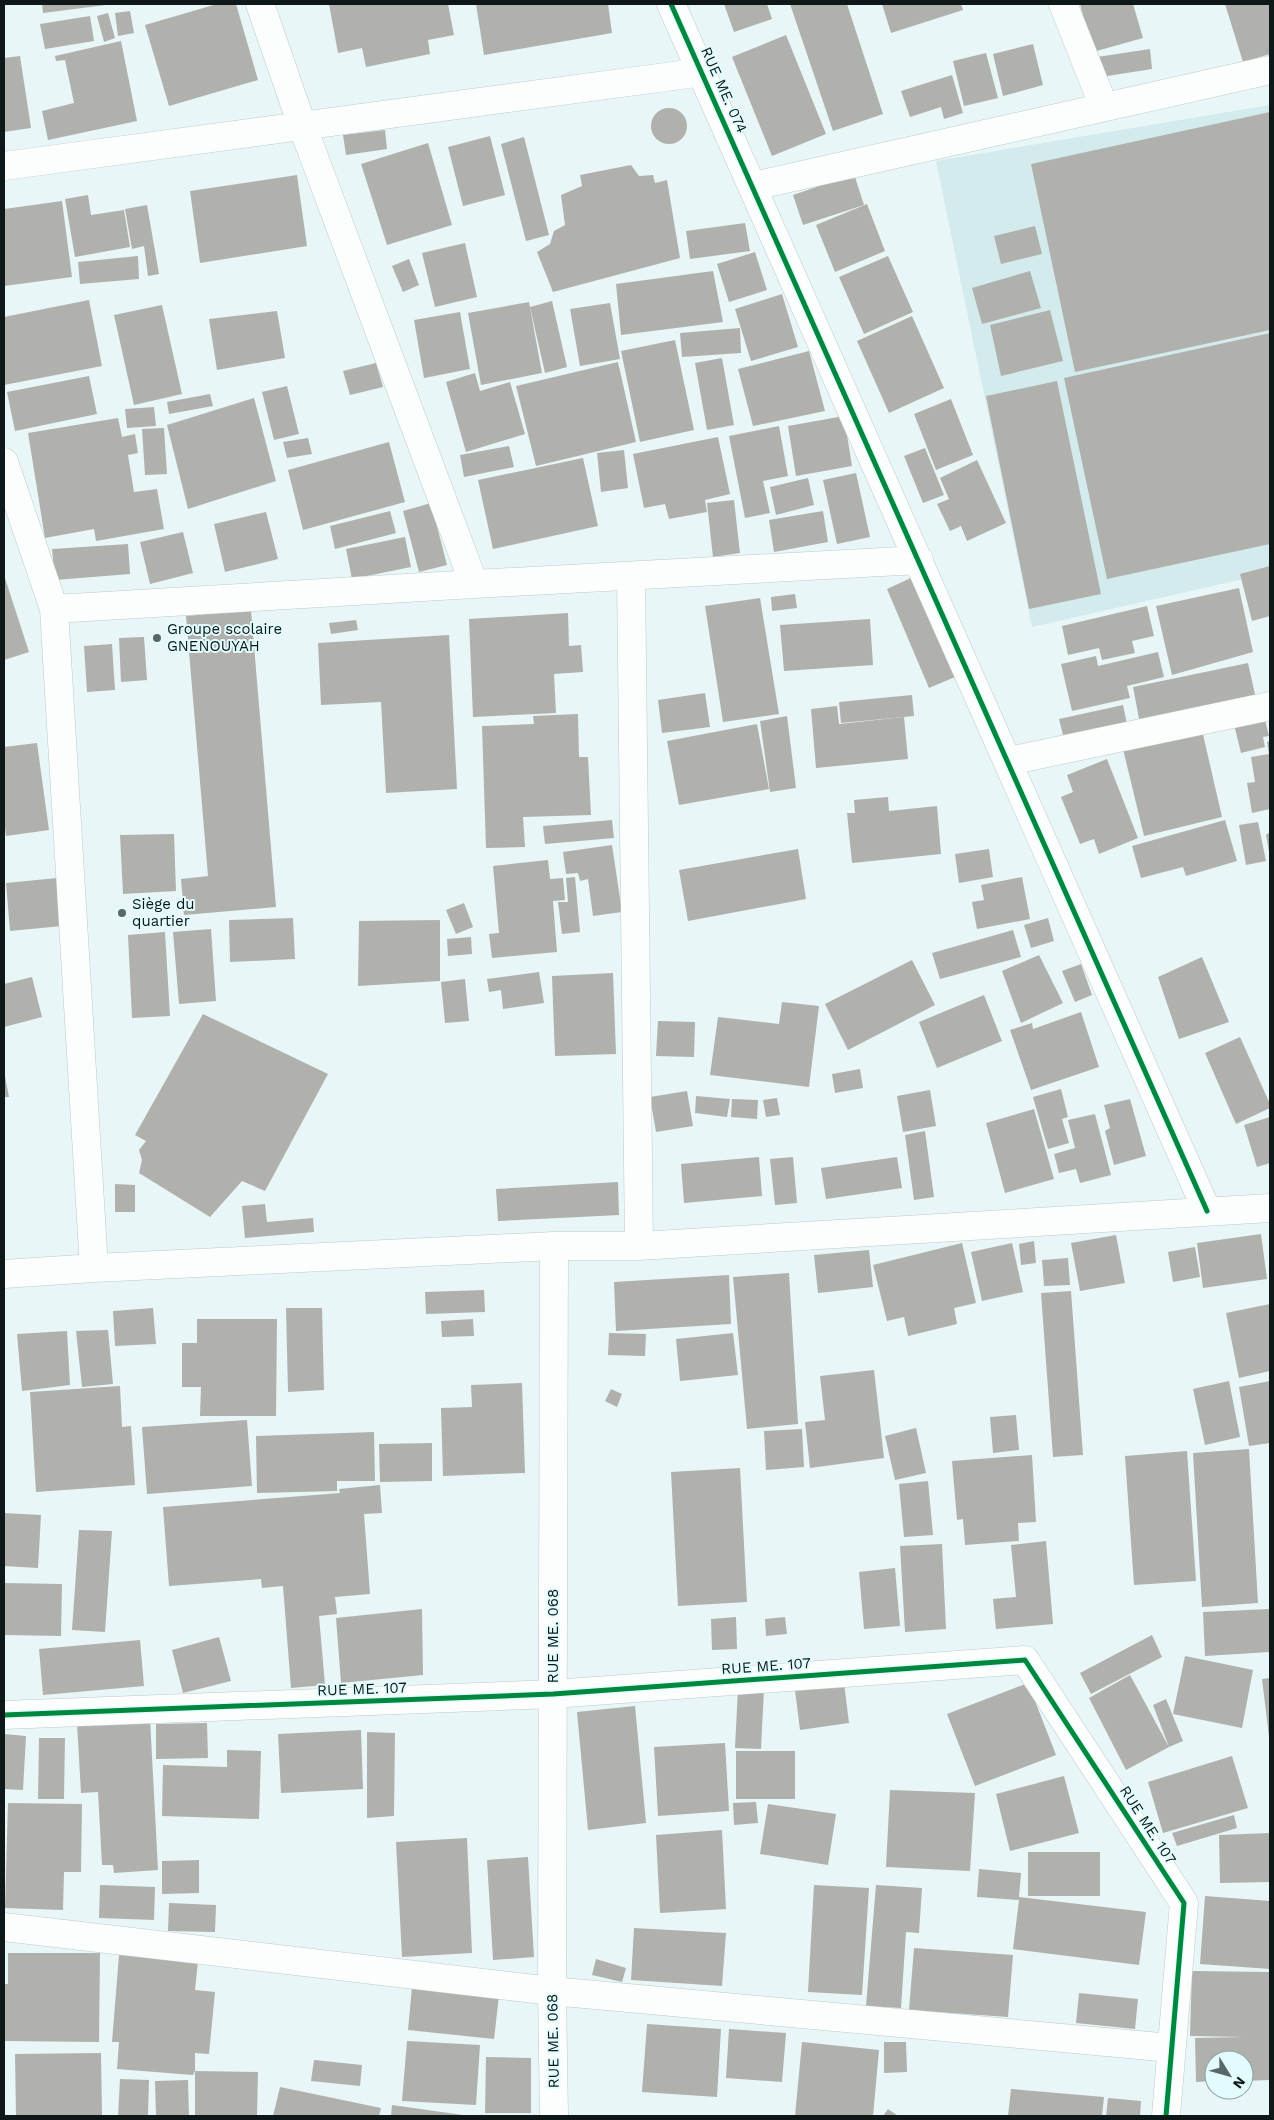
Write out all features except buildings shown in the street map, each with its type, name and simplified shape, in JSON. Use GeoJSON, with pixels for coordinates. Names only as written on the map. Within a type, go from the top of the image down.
{"type":"FeatureCollection","features":[{"type":"Feature","properties":{"kind":"street"},"geometry":{"type":"LineString","coordinates":[[260,4],[302,124],[474,584]]}},
{"type":"Feature","properties":{"kind":"street","name":"RUE ME. 074"},"geometry":{"type":"LineString","coordinates":[[671,4],[754,186],[1207,1211]]}},
{"type":"Feature","properties":{"kind":"street"},"geometry":{"type":"LineString","coordinates":[[1063,4],[1104,107]]}},
{"type":"Feature","properties":{"kind":"street"},"geometry":{"type":"LineString","coordinates":[[754,186],[1270,70]]}},
{"type":"Feature","properties":{"kind":"street"},"geometry":{"type":"LineString","coordinates":[[4,166],[302,124],[703,72]]}},
{"type":"Feature","properties":{"kind":"street"},"geometry":{"type":"LineString","coordinates":[[4,462],[54,609],[94,1268]]}},
{"type":"Feature","properties":{"kind":"street"},"geometry":{"type":"LineString","coordinates":[[54,609],[919,560]]}},
{"type":"Feature","properties":{"kind":"street"},"geometry":{"type":"LineString","coordinates":[[631,576],[639,1246]]}},
{"type":"Feature","properties":{"kind":"street"},"geometry":{"type":"LineString","coordinates":[[1008,761],[1270,706]]}},
{"type":"Feature","properties":{"kind":"street"},"geometry":{"type":"LineString","coordinates":[[4,1274],[554,1246],[639,1246],[1207,1211],[1269,1212]]}},
{"type":"Feature","properties":{"kind":"street","name":"RUE ME. 068"},"geometry":{"type":"LineString","coordinates":[[554,1246],[552,1991],[554,2116]]}},
{"type":"Feature","properties":{"kind":"street","name":"RUE ME. 107"},"geometry":{"type":"LineString","coordinates":[[4,1715],[553,1694],[1025,1660],[1184,1903],[1166,2116]]}},
{"type":"Feature","properties":{"kind":"street"},"geometry":{"type":"LineString","coordinates":[[4,1927],[552,1991],[1172,2048]]}},
{"type":"Feature","properties":{"kind":"shaded area"},"geometry":{"type":"Polygon","coordinates":[[[1270,105],[1270,573],[1032,627],[936,161],[1270,105]]]}},
{"type":"Feature","properties":{"kind":"cycle path"},"geometry":{"type":"LineString","coordinates":[[671,4],[1207,1211]]}},
{"type":"Feature","properties":{"kind":"cycle path"},"geometry":{"type":"LineString","coordinates":[[4,1715],[553,1694],[1025,1660],[1184,1903],[1166,2116]]}},
{"type":"Feature","properties":{"kind":"place","name":"Groupe scolaire GNENOUYAH"},"geometry":{"type":"Point","coordinates":[157,638]}},
{"type":"Feature","properties":{"kind":"place","name":"Siège du quartier"},"geometry":{"type":"Point","coordinates":[122,913]}}]}
